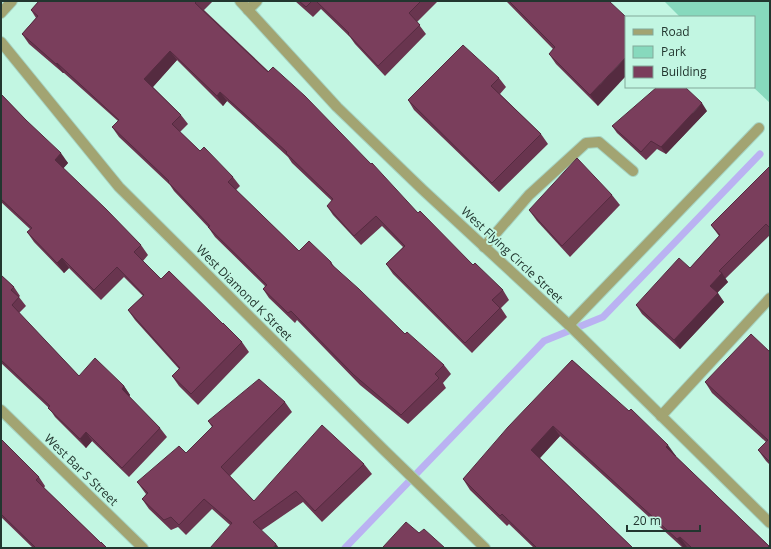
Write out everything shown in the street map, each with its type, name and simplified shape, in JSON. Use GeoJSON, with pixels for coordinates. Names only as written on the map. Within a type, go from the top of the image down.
{"type":"FeatureCollection","features":[{"type":"Feature","properties":{"kind":"street"},"geometry":{"type":"LineString","coordinates":[[1,12],[12,1]]}},
{"type":"Feature","properties":{"kind":"street","name":"West Flying Circle Street"},"geometry":{"type":"LineString","coordinates":[[240,1],[337,107],[484,247],[569,325],[770,523]]}},
{"type":"Feature","properties":{"kind":"street"},"geometry":{"type":"LineString","coordinates":[[248,10],[257,1]]}},
{"type":"Feature","properties":{"kind":"street","name":"West Diamond K Street"},"geometry":{"type":"LineString","coordinates":[[1,42],[119,187],[485,548]]}},
{"type":"Feature","properties":{"kind":"street"},"geometry":{"type":"LineString","coordinates":[[569,325],[759,128]]}},
{"type":"Feature","properties":{"kind":"street"},"geometry":{"type":"LineString","coordinates":[[484,247],[529,195],[586,143],[599,142],[633,171]]}},
{"type":"Feature","properties":{"kind":"street"},"geometry":{"type":"LineString","coordinates":[[660,416],[770,298]]}},
{"type":"Feature","properties":{"kind":"street","name":"West Bar S Street"},"geometry":{"type":"LineString","coordinates":[[1,410],[142,548]]}},
{"type":"Feature","properties":{"kind":"green space"},"geometry":{"type":"Polygon","coordinates":[[[664,1],[770,1],[770,103],[754,88],[755,16],[679,16],[664,1]]]}},
{"type":"Feature","properties":{"kind":"building"},"geometry":{"type":"Polygon","coordinates":[[[39,1],[197,1],[195,3],[268,72],[273,67],[305,96],[371,164],[372,163],[418,213],[420,211],[473,265],[475,263],[503,290],[492,300],[500,308],[465,343],[386,264],[405,246],[376,216],[354,236],[327,206],[333,199],[286,153],[287,152],[220,92],[217,96],[170,51],[144,79],[181,115],[172,124],[200,151],[204,147],[233,177],[228,182],[299,251],[309,241],[331,262],[331,264],[405,334],[407,332],[444,365],[435,374],[439,378],[401,415],[354,375],[291,311],[288,313],[263,289],[267,285],[208,227],[210,226],[168,182],[169,181],[112,127],[119,120],[57,63],[56,64],[22,34],[38,16],[31,10],[39,1]]]}},
{"type":"Feature","properties":{"kind":"building"},"geometry":{"type":"Polygon","coordinates":[[[299,1],[312,1],[306,7],[299,1]]]}},
{"type":"Feature","properties":{"kind":"building"},"geometry":{"type":"Polygon","coordinates":[[[316,1],[421,1],[409,13],[420,25],[378,66],[348,34],[349,33],[316,1]]]}},
{"type":"Feature","properties":{"kind":"building"},"geometry":{"type":"Polygon","coordinates":[[[509,1],[609,1],[625,16],[625,58],[590,95],[549,54],[555,47],[509,1]]]}},
{"type":"Feature","properties":{"kind":"building"},"geometry":{"type":"Polygon","coordinates":[[[463,45],[499,78],[491,86],[541,134],[492,183],[408,100],[463,45]]]}},
{"type":"Feature","properties":{"kind":"building"},"geometry":{"type":"Polygon","coordinates":[[[656,88],[686,88],[702,103],[661,147],[651,141],[641,152],[612,126],[656,88]]]}},
{"type":"Feature","properties":{"kind":"building"},"geometry":{"type":"Polygon","coordinates":[[[1,94],[61,153],[55,160],[141,245],[134,252],[161,279],[169,271],[242,342],[191,394],[172,376],[180,368],[128,310],[144,295],[117,267],[94,290],[62,258],[57,263],[27,232],[32,228],[1,199],[1,94]]]}},
{"type":"Feature","properties":{"kind":"building"},"geometry":{"type":"Polygon","coordinates":[[[577,158],[612,195],[562,246],[529,210],[577,158]]]}},
{"type":"Feature","properties":{"kind":"building"},"geometry":{"type":"Polygon","coordinates":[[[770,166],[770,228],[766,224],[719,271],[722,273],[710,286],[718,293],[674,340],[636,305],[679,258],[690,268],[720,235],[711,225],[770,166]]]}},
{"type":"Feature","properties":{"kind":"building"},"geometry":{"type":"Polygon","coordinates":[[[1,275],[14,287],[11,290],[19,297],[12,305],[79,376],[95,358],[124,386],[122,389],[160,428],[122,468],[86,432],[80,439],[48,408],[50,406],[1,360],[1,275]]]}},
{"type":"Feature","properties":{"kind":"building"},"geometry":{"type":"Polygon","coordinates":[[[751,334],[770,352],[770,462],[758,450],[768,440],[705,382],[751,334]]]}},
{"type":"Feature","properties":{"kind":"building"},"geometry":{"type":"Polygon","coordinates":[[[572,360],[629,411],[631,409],[668,445],[666,447],[769,546],[767,548],[692,548],[680,537],[677,539],[553,426],[531,450],[633,548],[537,548],[502,514],[500,516],[463,479],[508,427],[572,360]]]}},
{"type":"Feature","properties":{"kind":"building"},"geometry":{"type":"Polygon","coordinates":[[[259,379],[285,402],[221,467],[254,501],[322,425],[364,464],[315,511],[296,491],[253,522],[276,544],[273,548],[210,548],[232,523],[204,499],[179,525],[171,517],[164,520],[142,499],[148,493],[137,482],[179,446],[186,453],[213,426],[208,421],[259,379]]]}},
{"type":"Feature","properties":{"kind":"building"},"geometry":{"type":"Polygon","coordinates":[[[1,439],[39,477],[36,480],[107,548],[36,548],[1,514],[1,439]]]}},
{"type":"Feature","properties":{"kind":"building"},"geometry":{"type":"Polygon","coordinates":[[[406,522],[419,533],[424,529],[445,548],[384,548],[383,547],[406,522]]]}},
{"type":"Feature","properties":{"kind":"waterway"},"geometry":{"type":"LineString","coordinates":[[345,548],[544,341],[603,317],[760,154]]}}]}
